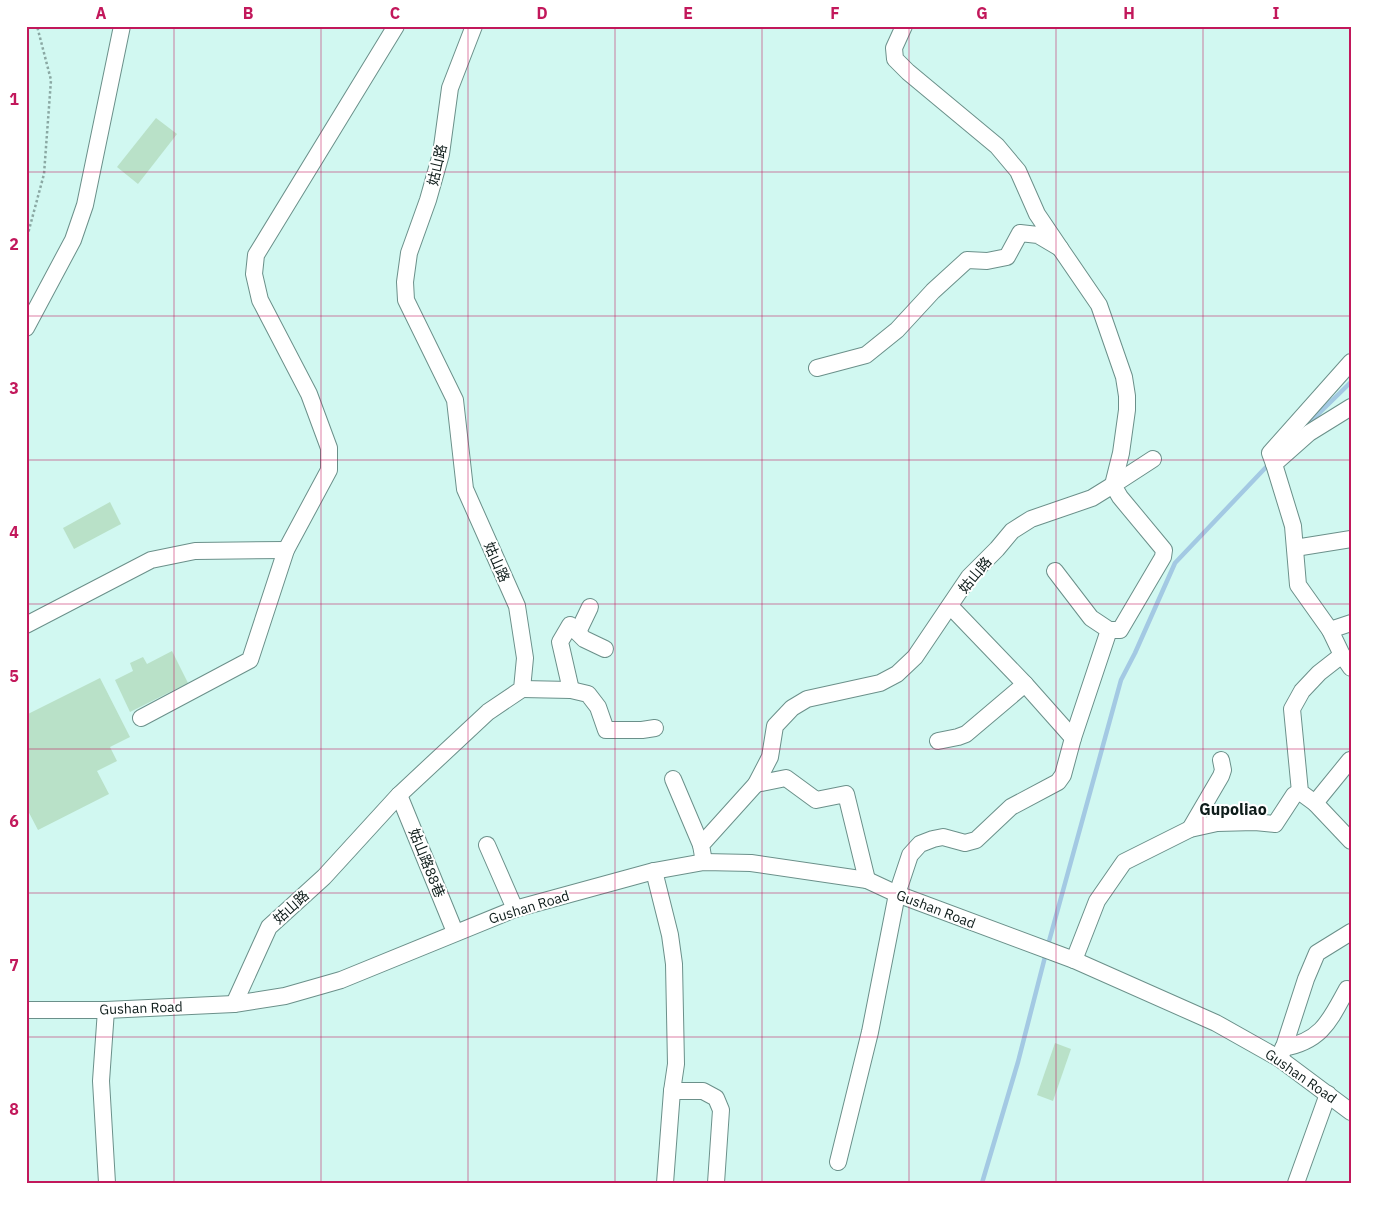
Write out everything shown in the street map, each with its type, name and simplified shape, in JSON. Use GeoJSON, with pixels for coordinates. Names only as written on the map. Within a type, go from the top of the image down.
{"type":"FeatureCollection","features":[{"type":"Feature","properties":{"kind":"street"},"geometry":{"type":"LineString","coordinates":[[26,328],[73,240],[84,205],[122,26]]}},
{"type":"Feature","properties":{"kind":"street"},"geometry":{"type":"LineString","coordinates":[[141,718],[250,660],[286,550],[330,470],[329,448],[309,394],[260,300],[254,274],[256,255],[396,26]]}},
{"type":"Feature","properties":{"kind":"street","name":"姑山路"},"geometry":{"type":"LineString","coordinates":[[234,1004],[269,927],[324,877],[399,795],[488,712],[522,689],[525,658],[517,606],[465,489],[455,400],[406,300],[405,282],[409,253],[428,200],[441,154],[450,88],[474,26]]}},
{"type":"Feature","properties":{"kind":"street"},"geometry":{"type":"LineString","coordinates":[[904,26],[894,48],[895,59],[997,146],[1018,171],[1037,214],[1099,305],[1124,377],[1127,410],[1121,453],[1113,485],[1120,497],[1164,550],[1163,557],[1120,630],[1109,630],[1091,618],[1055,571]]}},
{"type":"Feature","properties":{"kind":"street"},"geometry":{"type":"LineString","coordinates":[[817,368],[866,355],[897,330],[967,260],[987,261],[1007,257],[1020,233],[1038,235],[1060,248]]}},
{"type":"Feature","properties":{"kind":"street"},"geometry":{"type":"LineString","coordinates":[[1351,362],[1270,452],[1293,526],[1298,585],[1330,630],[1346,662],[1319,673],[1302,691],[1292,709],[1300,792],[1315,803],[1351,841]]}},
{"type":"Feature","properties":{"kind":"street"},"geometry":{"type":"LineString","coordinates":[[1274,464],[1309,433],[1351,408]]}},
{"type":"Feature","properties":{"kind":"street","name":"姑山路"},"geometry":{"type":"LineString","coordinates":[[700,845],[756,784],[770,757],[775,726],[788,712],[807,699],[880,683],[897,674],[915,657],[969,577],[1012,531],[1030,519],[1092,498],[1153,459]]}},
{"type":"Feature","properties":{"kind":"street"},"geometry":{"type":"LineString","coordinates":[[1295,548],[1351,538]]}},
{"type":"Feature","properties":{"kind":"street"},"geometry":{"type":"LineString","coordinates":[[26,625],[151,560],[195,551],[286,550]]}},
{"type":"Feature","properties":{"kind":"street"},"geometry":{"type":"LineString","coordinates":[[950,606],[1025,684],[1073,738]]}},
{"type":"Feature","properties":{"kind":"street"},"geometry":{"type":"LineString","coordinates":[[578,632],[590,607]]}},
{"type":"Feature","properties":{"kind":"street"},"geometry":{"type":"LineString","coordinates":[[1330,630],[1351,623]]}},
{"type":"Feature","properties":{"kind":"street"},"geometry":{"type":"LineString","coordinates":[[571,690],[560,642],[570,625],[584,639],[605,648]]}},
{"type":"Feature","properties":{"kind":"street"},"geometry":{"type":"LineString","coordinates":[[838,1162],[870,1032],[897,894],[910,856],[920,844],[933,839],[943,838],[965,842],[976,840],[1011,807],[1058,782],[1063,775],[1073,738],[1109,630]]}},
{"type":"Feature","properties":{"kind":"street"},"geometry":{"type":"LineString","coordinates":[[938,741],[966,734],[1025,684]]}},
{"type":"Feature","properties":{"kind":"street"},"geometry":{"type":"LineString","coordinates":[[522,689],[571,690],[588,694],[598,707],[606,730],[655,728]]}},
{"type":"Feature","properties":{"kind":"street"},"geometry":{"type":"LineString","coordinates":[[1190,828],[1221,776],[1223,770],[1221,760]]}},
{"type":"Feature","properties":{"kind":"street"},"geometry":{"type":"LineString","coordinates":[[1315,803],[1350,760]]}},
{"type":"Feature","properties":{"kind":"street"},"geometry":{"type":"LineString","coordinates":[[756,784],[786,778],[816,800],[846,794],[867,880]]}},
{"type":"Feature","properties":{"kind":"street"},"geometry":{"type":"LineString","coordinates":[[673,779],[700,845],[704,862]]}},
{"type":"Feature","properties":{"kind":"street"},"geometry":{"type":"LineString","coordinates":[[1066,957],[1097,901],[1124,862],[1190,828],[1217,823],[1255,822],[1275,824],[1294,795],[1300,792]]}},
{"type":"Feature","properties":{"kind":"street","name":"姑山路88巷"},"geometry":{"type":"LineString","coordinates":[[399,795],[455,932]]}},
{"type":"Feature","properties":{"kind":"street"},"geometry":{"type":"LineString","coordinates":[[487,845],[515,909]]}},
{"type":"Feature","properties":{"kind":"street","name":"Gushan Road"},"geometry":{"type":"LineString","coordinates":[[26,1010],[106,1010],[234,1004],[285,996],[341,980],[515,909],[654,871],[704,862],[751,863],[867,880],[897,894],[1066,957],[1281,1053],[1351,1112]]}},
{"type":"Feature","properties":{"kind":"street"},"geometry":{"type":"LineString","coordinates":[[654,871],[670,935],[674,964],[676,1064],[664,1183]]}},
{"type":"Feature","properties":{"kind":"street"},"geometry":{"type":"LineString","coordinates":[[1281,1053],[1306,979],[1317,953],[1351,932]]}},
{"type":"Feature","properties":{"kind":"street"},"geometry":{"type":"LineString","coordinates":[[1281,1053],[1314,1036],[1329,1023],[1347,989]]}},
{"type":"Feature","properties":{"kind":"street"},"geometry":{"type":"LineString","coordinates":[[106,1010],[101,1081],[107,1183]]}},
{"type":"Feature","properties":{"kind":"street"},"geometry":{"type":"LineString","coordinates":[[672,1091],[703,1091],[716,1098],[721,1110],[716,1183]]}},
{"type":"Feature","properties":{"kind":"street"},"geometry":{"type":"LineString","coordinates":[[1296,1183],[1328,1094]]}},
{"type":"Feature","properties":{"kind":"path"},"geometry":{"type":"LineString","coordinates":[[26,241],[44,174],[51,80],[37,26]]}},
{"type":"Feature","properties":{"kind":"building"},"geometry":{"type":"Polygon","coordinates":[[[156,118],[177,134],[138,184],[117,167],[156,118]]]}},
{"type":"Feature","properties":{"kind":"building"},"geometry":{"type":"Polygon","coordinates":[[[110,502],[121,524],[74,549],[63,528],[110,502]]]}},
{"type":"Feature","properties":{"kind":"building"},"geometry":{"type":"Polygon","coordinates":[[[172,651],[188,683],[130,712],[115,680],[133,671],[130,663],[143,657],[147,664],[172,651]]]}},
{"type":"Feature","properties":{"kind":"building"},"geometry":{"type":"Polygon","coordinates":[[[100,678],[130,737],[110,747],[117,761],[97,771],[109,794],[38,830],[26,807],[26,715],[100,678]]]}},
{"type":"Feature","properties":{"kind":"building"},"geometry":{"type":"Polygon","coordinates":[[[1055,1043],[1071,1049],[1053,1101],[1037,1095],[1055,1043]]]}},
{"type":"Feature","properties":{"kind":"waterway"},"geometry":{"type":"LineString","coordinates":[[1305,427],[1351,382]]}},
{"type":"Feature","properties":{"kind":"waterway"},"geometry":{"type":"LineString","coordinates":[[1048,945],[1121,680],[1175,563],[1270,463]]}},
{"type":"Feature","properties":{"kind":"waterway"},"geometry":{"type":"LineString","coordinates":[[982,1183],[1018,1062],[1046,953]]}},
{"type":"Feature","properties":{"kind":"district","name":"Gupoliao"},"geometry":{"type":"Point","coordinates":[1233,809]}}]}
